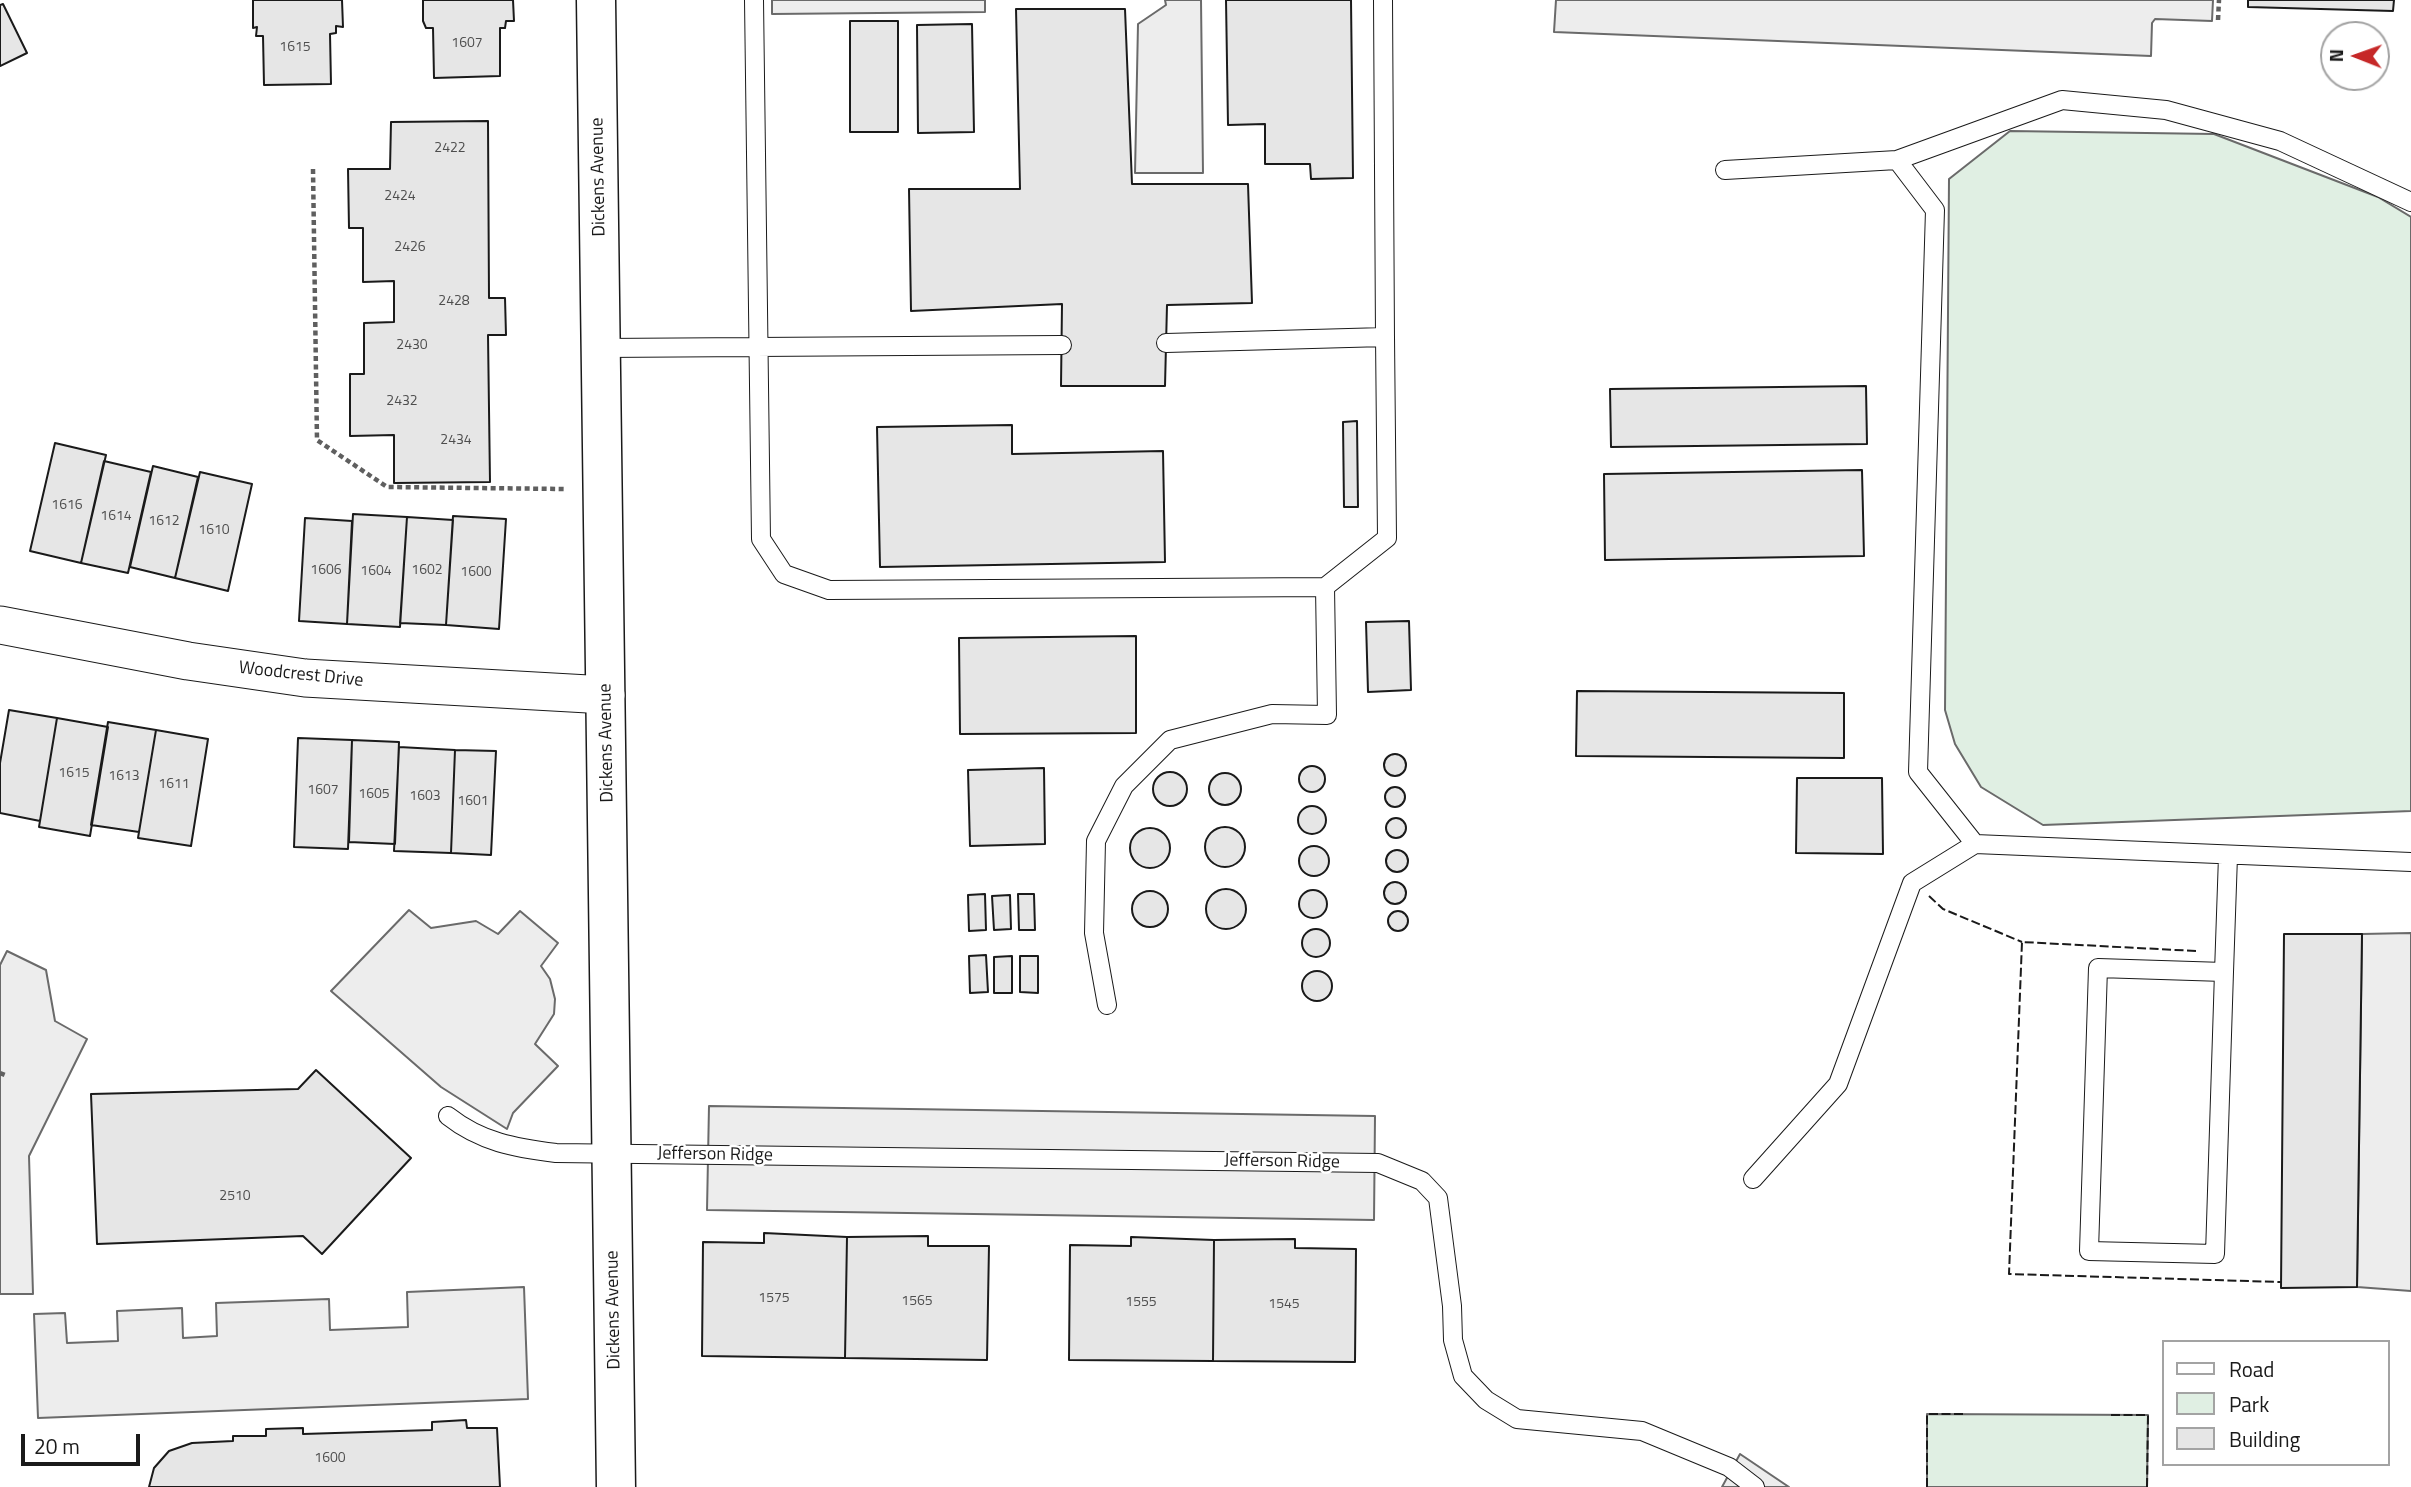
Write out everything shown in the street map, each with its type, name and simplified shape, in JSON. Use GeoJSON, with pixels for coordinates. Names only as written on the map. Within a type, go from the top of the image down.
{"type":"FeatureCollection","features":[{"type":"Feature","properties":{"kind":"street","name":"Dickens Avenue"},"geometry":{"type":"LineString","coordinates":[[596,0],[616,1487]]}},
{"type":"Feature","properties":{"kind":"street","name":"Woodcrest Drive"},"geometry":{"type":"LineString","coordinates":[[0,625],[188,661],[305,678],[606,695]]}},
{"type":"Feature","properties":{"kind":"lane"},"geometry":{"type":"LineString","coordinates":[[754,0],[761,538],[784,573],[829,590],[1325,587],[1387,538],[1383,0]]}},
{"type":"Feature","properties":{"kind":"lane"},"geometry":{"type":"LineString","coordinates":[[1725,170],[1897,160],[2062,100],[2166,110],[2280,141],[2411,202]]}},
{"type":"Feature","properties":{"kind":"lane"},"geometry":{"type":"LineString","coordinates":[[1897,160],[1936,210],[1918,772],[1975,844]]}},
{"type":"Feature","properties":{"kind":"lane"},"geometry":{"type":"LineString","coordinates":[[1166,343],[1385,337]]}},
{"type":"Feature","properties":{"kind":"lane"},"geometry":{"type":"LineString","coordinates":[[601,348],[1062,345]]}},
{"type":"Feature","properties":{"kind":"lane"},"geometry":{"type":"LineString","coordinates":[[1107,1005],[1094,933],[1096,841],[1124,786],[1170,740],[1272,714],[1327,715],[1325,587]]}},
{"type":"Feature","properties":{"kind":"lane"},"geometry":{"type":"LineString","coordinates":[[1753,1179],[1839,1084],[1912,883],[1975,844],[2411,862]]}},
{"type":"Feature","properties":{"kind":"lane"},"geometry":{"type":"LineString","coordinates":[[2224,972],[2098,968],[2089,1251],[2216,1254],[2228,856]]}},
{"type":"Feature","properties":{"kind":"lane","name":"Jefferson Ridge"},"geometry":{"type":"LineString","coordinates":[[447,1116],[477,1137],[509,1146],[556,1153],[1378,1163],[1422,1181],[1438,1198],[1452,1306],[1453,1340],[1463,1376],[1486,1400],[1517,1419],[1642,1431],[1730,1467],[1755,1487]]}},
{"type":"Feature","properties":{"kind":"path"},"geometry":{"type":"LineString","coordinates":[[2218,20],[2219,0]]}},
{"type":"Feature","properties":{"kind":"path"},"geometry":{"type":"LineString","coordinates":[[313,169],[317,440],[387,487],[603,489]]}},
{"type":"Feature","properties":{"kind":"green space"},"geometry":{"type":"Polygon","coordinates":[[[2010,131],[2214,134],[2378,197],[2411,217],[2411,811],[2043,825],[1981,787],[1955,744],[1945,710],[1949,179],[2010,131]]]}},
{"type":"Feature","properties":{"kind":"green space"},"geometry":{"type":"Polygon","coordinates":[[[1927,1414],[2148,1415],[2147,1487],[1927,1487],[1927,1414]]]}},
{"type":"Feature","properties":{"kind":"shaded area"},"geometry":{"type":"Polygon","coordinates":[[[772,0],[985,0],[985,12],[772,14],[772,0]]]}},
{"type":"Feature","properties":{"kind":"shaded area"},"geometry":{"type":"Polygon","coordinates":[[[1165,0],[1201,0],[1203,173],[1135,173],[1138,24],[1166,5],[1165,0]]]}},
{"type":"Feature","properties":{"kind":"shaded area"},"geometry":{"type":"Polygon","coordinates":[[[1556,0],[2213,0],[2212,21],[2155,19],[2152,23],[2151,56],[1554,32],[1556,0]]]}},
{"type":"Feature","properties":{"kind":"shaded area"},"geometry":{"type":"Polygon","coordinates":[[[409,910],[431,928],[476,921],[498,934],[520,911],[558,943],[541,966],[550,979],[555,999],[554,1014],[535,1044],[558,1066],[513,1113],[507,1129],[441,1087],[331,991],[409,910]]]}},
{"type":"Feature","properties":{"kind":"shaded area"},"geometry":{"type":"Polygon","coordinates":[[[2411,933],[2411,1291],[2357,1287],[2362,934],[2411,933]]]}},
{"type":"Feature","properties":{"kind":"shaded area"},"geometry":{"type":"Polygon","coordinates":[[[7,951],[46,970],[55,1021],[87,1039],[29,1156],[33,1294],[0,1294],[0,965],[7,951]]]}},
{"type":"Feature","properties":{"kind":"shaded area"},"geometry":{"type":"Polygon","coordinates":[[[709,1106],[1375,1116],[1374,1220],[707,1210],[709,1106]]]}},
{"type":"Feature","properties":{"kind":"shaded area"},"geometry":{"type":"Polygon","coordinates":[[[524,1287],[528,1399],[38,1418],[34,1314],[65,1313],[67,1343],[118,1341],[117,1311],[182,1308],[183,1338],[217,1336],[216,1303],[329,1299],[330,1330],[408,1327],[407,1292],[524,1287]]]}},
{"type":"Feature","properties":{"kind":"shaded area"},"geometry":{"type":"Polygon","coordinates":[[[1740,1454],[1789,1487],[1722,1487],[1740,1454]]]}},
{"type":"Feature","properties":{"kind":"building"},"geometry":{"type":"Polygon","coordinates":[[[253,0],[342,0],[343,27],[336,26],[336,33],[330,34],[331,84],[264,85],[263,36],[256,36],[257,27],[253,28],[253,0]]]}},
{"type":"Feature","properties":{"kind":"building"},"geometry":{"type":"Polygon","coordinates":[[[423,0],[513,0],[514,21],[506,21],[505,28],[500,28],[500,76],[434,78],[433,28],[426,28],[423,21],[423,0]]]}},
{"type":"Feature","properties":{"kind":"building"},"geometry":{"type":"Polygon","coordinates":[[[1226,0],[1351,0],[1353,178],[1311,179],[1310,164],[1265,164],[1265,124],[1228,125],[1226,0]]]}},
{"type":"Feature","properties":{"kind":"building"},"geometry":{"type":"Polygon","coordinates":[[[2248,0],[2394,0],[2393,11],[2248,7],[2248,0]]]}},
{"type":"Feature","properties":{"kind":"building"},"geometry":{"type":"Polygon","coordinates":[[[3,4],[27,53],[0,66],[0,5],[3,4]]]}},
{"type":"Feature","properties":{"kind":"building"},"geometry":{"type":"Polygon","coordinates":[[[1016,9],[1125,9],[1132,184],[1248,184],[1252,303],[1167,305],[1165,386],[1061,386],[1062,304],[911,311],[909,189],[1020,189],[1016,9]]]}},
{"type":"Feature","properties":{"kind":"building"},"geometry":{"type":"Polygon","coordinates":[[[850,21],[898,21],[898,132],[850,132],[850,21]]]}},
{"type":"Feature","properties":{"kind":"building"},"geometry":{"type":"Polygon","coordinates":[[[972,24],[974,132],[918,133],[917,25],[972,24]]]}},
{"type":"Feature","properties":{"kind":"building"},"geometry":{"type":"Polygon","coordinates":[[[488,121],[489,298],[505,298],[506,335],[488,335],[490,482],[394,483],[394,435],[350,436],[350,374],[364,374],[364,323],[394,322],[394,281],[363,282],[363,228],[349,228],[348,169],[390,169],[391,122],[488,121]]]}},
{"type":"Feature","properties":{"kind":"building"},"geometry":{"type":"Polygon","coordinates":[[[1866,386],[1867,444],[1611,447],[1610,389],[1866,386]]]}},
{"type":"Feature","properties":{"kind":"building"},"geometry":{"type":"Polygon","coordinates":[[[1357,421],[1358,507],[1344,507],[1343,422],[1357,421]]]}},
{"type":"Feature","properties":{"kind":"building"},"geometry":{"type":"Polygon","coordinates":[[[1012,425],[1012,454],[1163,451],[1165,562],[880,567],[877,427],[1012,425]]]}},
{"type":"Feature","properties":{"kind":"building"},"geometry":{"type":"Polygon","coordinates":[[[55,443],[106,455],[81,563],[30,551],[55,443]]]}},
{"type":"Feature","properties":{"kind":"building"},"geometry":{"type":"Polygon","coordinates":[[[104,461],[151,472],[128,573],[81,563],[104,461]]]}},
{"type":"Feature","properties":{"kind":"building"},"geometry":{"type":"Polygon","coordinates":[[[153,466],[198,477],[175,578],[130,567],[153,466]]]}},
{"type":"Feature","properties":{"kind":"building"},"geometry":{"type":"Polygon","coordinates":[[[1862,470],[1864,556],[1605,560],[1604,474],[1862,470]]]}},
{"type":"Feature","properties":{"kind":"building"},"geometry":{"type":"Polygon","coordinates":[[[200,472],[252,484],[228,591],[175,578],[200,472]]]}},
{"type":"Feature","properties":{"kind":"building"},"geometry":{"type":"Polygon","coordinates":[[[353,514],[407,517],[400,627],[347,624],[353,514]]]}},
{"type":"Feature","properties":{"kind":"building"},"geometry":{"type":"Polygon","coordinates":[[[453,516],[506,519],[499,629],[446,625],[453,516]]]}},
{"type":"Feature","properties":{"kind":"building"},"geometry":{"type":"Polygon","coordinates":[[[407,517],[453,520],[446,625],[400,623],[407,517]]]}},
{"type":"Feature","properties":{"kind":"building"},"geometry":{"type":"Polygon","coordinates":[[[305,518],[352,521],[347,624],[299,621],[305,518]]]}},
{"type":"Feature","properties":{"kind":"building"},"geometry":{"type":"Polygon","coordinates":[[[1409,621],[1411,690],[1368,692],[1366,622],[1409,621]]]}},
{"type":"Feature","properties":{"kind":"building"},"geometry":{"type":"Polygon","coordinates":[[[1136,636],[1136,733],[960,734],[959,638],[1136,636]]]}},
{"type":"Feature","properties":{"kind":"building"},"geometry":{"type":"Polygon","coordinates":[[[1577,691],[1844,693],[1844,758],[1576,756],[1577,691]]]}},
{"type":"Feature","properties":{"kind":"building"},"geometry":{"type":"Polygon","coordinates":[[[9,710],[57,718],[40,821],[0,813],[0,763],[9,710]]]}},
{"type":"Feature","properties":{"kind":"building"},"geometry":{"type":"Polygon","coordinates":[[[57,718],[108,727],[90,836],[39,827],[57,718]]]}},
{"type":"Feature","properties":{"kind":"building"},"geometry":{"type":"Polygon","coordinates":[[[108,722],[156,730],[139,832],[91,825],[108,722]]]}},
{"type":"Feature","properties":{"kind":"building"},"geometry":{"type":"Polygon","coordinates":[[[156,730],[208,739],[191,846],[138,838],[156,730]]]}},
{"type":"Feature","properties":{"kind":"building"},"geometry":{"type":"Polygon","coordinates":[[[298,738],[352,740],[348,849],[294,847],[298,738]]]}},
{"type":"Feature","properties":{"kind":"building"},"geometry":{"type":"Polygon","coordinates":[[[352,740],[399,742],[395,844],[349,842],[352,740]]]}},
{"type":"Feature","properties":{"kind":"building"},"geometry":{"type":"Polygon","coordinates":[[[399,747],[455,750],[451,853],[394,851],[399,747]]]}},
{"type":"Feature","properties":{"kind":"building"},"geometry":{"type":"Polygon","coordinates":[[[455,750],[496,751],[491,855],[451,853],[455,750]]]}},
{"type":"Feature","properties":{"kind":"building"},"geometry":{"type":"Polygon","coordinates":[[[1395,754],[1403,757],[1406,765],[1403,773],[1395,776],[1387,773],[1384,765],[1387,757],[1395,754]]]}},
{"type":"Feature","properties":{"kind":"building"},"geometry":{"type":"Polygon","coordinates":[[[1312,766],[1321,770],[1325,779],[1321,788],[1312,792],[1303,788],[1299,779],[1303,770],[1312,766]]]}},
{"type":"Feature","properties":{"kind":"building"},"geometry":{"type":"Polygon","coordinates":[[[1044,768],[1045,844],[970,846],[968,770],[1044,768]]]}},
{"type":"Feature","properties":{"kind":"building"},"geometry":{"type":"Polygon","coordinates":[[[1170,772],[1182,777],[1187,789],[1182,801],[1170,806],[1158,801],[1153,789],[1158,777],[1170,772]]]}},
{"type":"Feature","properties":{"kind":"building"},"geometry":{"type":"Polygon","coordinates":[[[1225,773],[1237,777],[1241,789],[1237,801],[1225,805],[1213,801],[1209,789],[1213,777],[1225,773]]]}},
{"type":"Feature","properties":{"kind":"building"},"geometry":{"type":"Polygon","coordinates":[[[1797,778],[1882,778],[1883,854],[1796,853],[1797,778]]]}},
{"type":"Feature","properties":{"kind":"building"},"geometry":{"type":"Polygon","coordinates":[[[1395,787],[1402,790],[1405,797],[1402,804],[1395,807],[1388,804],[1385,797],[1388,790],[1395,787]]]}},
{"type":"Feature","properties":{"kind":"building"},"geometry":{"type":"Polygon","coordinates":[[[1312,806],[1322,810],[1326,820],[1322,830],[1312,834],[1302,830],[1298,820],[1302,810],[1312,806]]]}},
{"type":"Feature","properties":{"kind":"building"},"geometry":{"type":"Polygon","coordinates":[[[1392,818],[1400,818],[1406,828],[1400,838],[1392,838],[1386,832],[1386,824],[1392,818]]]}},
{"type":"Feature","properties":{"kind":"building"},"geometry":{"type":"Polygon","coordinates":[[[1225,827],[1239,833],[1245,847],[1239,861],[1225,867],[1211,861],[1205,847],[1211,833],[1225,827]]]}},
{"type":"Feature","properties":{"kind":"building"},"geometry":{"type":"Polygon","coordinates":[[[1150,828],[1158,829],[1164,834],[1169,840],[1169,856],[1164,862],[1158,867],[1150,868],[1142,867],[1136,862],[1131,856],[1130,848],[1131,840],[1136,834],[1142,829],[1150,828]]]}},
{"type":"Feature","properties":{"kind":"building"},"geometry":{"type":"Polygon","coordinates":[[[1314,846],[1320,847],[1328,855],[1328,867],[1320,875],[1314,876],[1308,875],[1300,867],[1299,861],[1300,855],[1308,847],[1314,846]]]}},
{"type":"Feature","properties":{"kind":"building"},"geometry":{"type":"Polygon","coordinates":[[[1397,850],[1405,853],[1408,861],[1405,869],[1397,872],[1389,869],[1386,861],[1389,853],[1397,850]]]}},
{"type":"Feature","properties":{"kind":"building"},"geometry":{"type":"Polygon","coordinates":[[[1395,882],[1405,889],[1406,893],[1399,903],[1395,904],[1385,897],[1384,893],[1391,883],[1395,882]]]}},
{"type":"Feature","properties":{"kind":"building"},"geometry":{"type":"Polygon","coordinates":[[[1226,889],[1234,890],[1240,895],[1245,901],[1245,917],[1240,923],[1234,928],[1226,929],[1218,928],[1212,923],[1207,917],[1206,909],[1207,901],[1212,895],[1218,890],[1226,889]]]}},
{"type":"Feature","properties":{"kind":"building"},"geometry":{"type":"Polygon","coordinates":[[[1313,890],[1323,894],[1327,904],[1323,914],[1313,918],[1303,914],[1299,904],[1303,894],[1313,890]]]}},
{"type":"Feature","properties":{"kind":"building"},"geometry":{"type":"Polygon","coordinates":[[[1150,891],[1163,896],[1168,909],[1163,922],[1150,927],[1137,922],[1132,909],[1137,896],[1150,891]]]}},
{"type":"Feature","properties":{"kind":"building"},"geometry":{"type":"Polygon","coordinates":[[[985,894],[986,930],[969,931],[968,895],[985,894]]]}},
{"type":"Feature","properties":{"kind":"building"},"geometry":{"type":"Polygon","coordinates":[[[1018,894],[1034,894],[1035,930],[1019,930],[1018,894]]]}},
{"type":"Feature","properties":{"kind":"building"},"geometry":{"type":"Polygon","coordinates":[[[1010,895],[1011,929],[994,930],[992,896],[1010,895]]]}},
{"type":"Feature","properties":{"kind":"building"},"geometry":{"type":"Polygon","coordinates":[[[1394,911],[1402,911],[1408,921],[1402,931],[1394,931],[1388,925],[1388,917],[1394,911]]]}},
{"type":"Feature","properties":{"kind":"building"},"geometry":{"type":"Polygon","coordinates":[[[1316,929],[1326,933],[1330,943],[1326,953],[1316,957],[1306,953],[1302,943],[1306,933],[1316,929]]]}},
{"type":"Feature","properties":{"kind":"building"},"geometry":{"type":"Polygon","coordinates":[[[2284,934],[2362,934],[2357,1287],[2281,1288],[2284,934]]]}},
{"type":"Feature","properties":{"kind":"building"},"geometry":{"type":"Polygon","coordinates":[[[986,955],[988,992],[970,993],[969,956],[986,955]]]}},
{"type":"Feature","properties":{"kind":"building"},"geometry":{"type":"Polygon","coordinates":[[[1012,956],[1012,993],[994,993],[994,957],[1012,956]]]}},
{"type":"Feature","properties":{"kind":"building"},"geometry":{"type":"Polygon","coordinates":[[[1020,956],[1038,956],[1038,993],[1020,992],[1020,956]]]}},
{"type":"Feature","properties":{"kind":"building"},"geometry":{"type":"Polygon","coordinates":[[[1317,971],[1323,972],[1331,980],[1331,992],[1323,1000],[1317,1001],[1311,1000],[1303,992],[1302,986],[1303,980],[1311,972],[1317,971]]]}},
{"type":"Feature","properties":{"kind":"building"},"geometry":{"type":"Polygon","coordinates":[[[316,1070],[411,1158],[322,1254],[303,1236],[97,1244],[91,1094],[298,1089],[316,1070]]]}},
{"type":"Feature","properties":{"kind":"building"},"geometry":{"type":"Polygon","coordinates":[[[764,1233],[847,1237],[845,1358],[702,1356],[703,1242],[764,1243],[764,1233]]]}},
{"type":"Feature","properties":{"kind":"building"},"geometry":{"type":"Polygon","coordinates":[[[928,1236],[928,1246],[989,1246],[987,1360],[845,1358],[847,1237],[928,1236]]]}},
{"type":"Feature","properties":{"kind":"building"},"geometry":{"type":"Polygon","coordinates":[[[1131,1237],[1214,1240],[1213,1361],[1069,1360],[1070,1245],[1131,1246],[1131,1237]]]}},
{"type":"Feature","properties":{"kind":"building"},"geometry":{"type":"Polygon","coordinates":[[[1295,1239],[1295,1248],[1356,1249],[1355,1362],[1213,1361],[1214,1240],[1295,1239]]]}},
{"type":"Feature","properties":{"kind":"building"},"geometry":{"type":"Polygon","coordinates":[[[466,1420],[467,1428],[497,1428],[500,1487],[149,1487],[154,1468],[169,1451],[192,1443],[233,1441],[233,1436],[266,1436],[266,1429],[303,1428],[303,1434],[432,1430],[432,1422],[466,1420]]]}},
{"type":"Feature","properties":{"kind":"fence"},"geometry":{"type":"LineString","coordinates":[[1929,896],[1943,909],[2022,942]]}},
{"type":"Feature","properties":{"kind":"fence"},"geometry":{"type":"LineString","coordinates":[[2196,951],[2022,942],[2009,1274],[2281,1282]]}},
{"type":"Feature","properties":{"kind":"fence"},"geometry":{"type":"LineString","coordinates":[[1927,1487],[1927,1414],[1964,1414]]}},
{"type":"Feature","properties":{"kind":"fence"},"geometry":{"type":"LineString","coordinates":[[2111,1415],[2148,1415],[2147,1487]]}}]}
